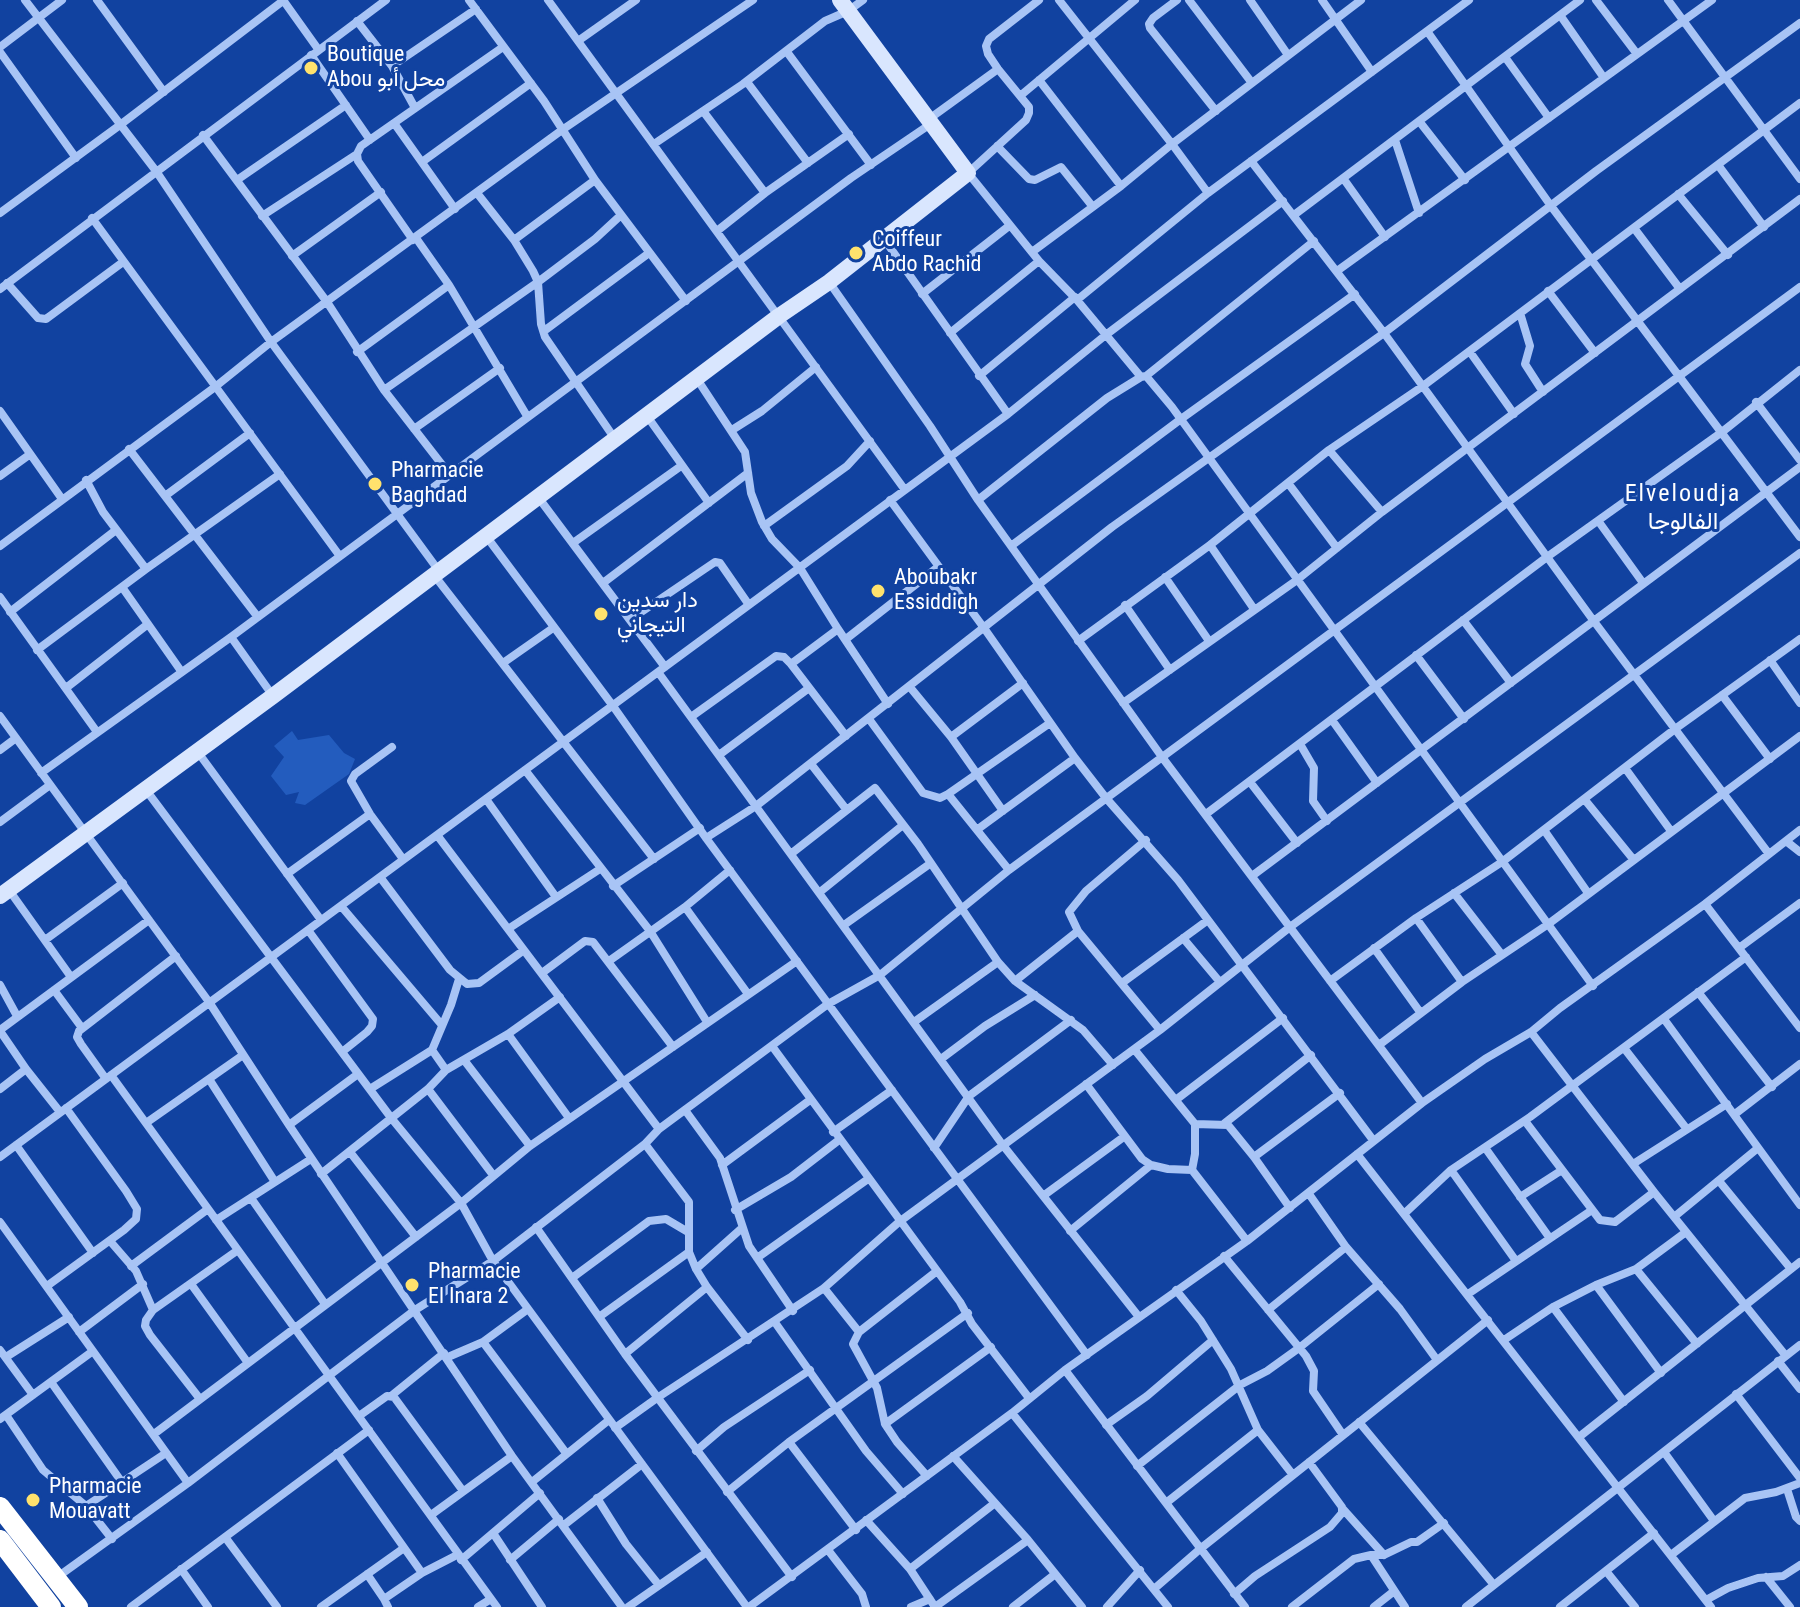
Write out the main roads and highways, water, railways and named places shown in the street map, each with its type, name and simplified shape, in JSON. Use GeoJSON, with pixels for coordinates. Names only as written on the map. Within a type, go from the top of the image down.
{"type":"FeatureCollection","features":[{"type":"Feature","properties":{"kind":"highway"},"geometry":{"type":"LineString","coordinates":[[0,1507],[78,1607]]}},
{"type":"Feature","properties":{"kind":"highway"},"geometry":{"type":"LineString","coordinates":[[0,1540],[51,1607]]}},
{"type":"Feature","properties":{"kind":"main road"},"geometry":{"type":"LineString","coordinates":[[4,892],[829,282],[968,173],[844,6]]}},
{"type":"Feature","properties":{"kind":"place","name":"Boutique Abou محل أبو"},"geometry":{"type":"Point","coordinates":[311,68]}},
{"type":"Feature","properties":{"kind":"place","name":"Coiffeur Abdo Rachid"},"geometry":{"type":"Point","coordinates":[856,253]}},
{"type":"Feature","properties":{"kind":"place","name":"Pharmacie Baghdad"},"geometry":{"type":"Point","coordinates":[375,484]}},
{"type":"Feature","properties":{"kind":"place","name":"Aboubakr Essiddigh"},"geometry":{"type":"Point","coordinates":[878,591]}},
{"type":"Feature","properties":{"kind":"place","name":"دار سدين التيجاني"},"geometry":{"type":"Point","coordinates":[601,614]}},
{"type":"Feature","properties":{"kind":"place","name":"Pharmacie El Inara 2"},"geometry":{"type":"Point","coordinates":[412,1285]}},
{"type":"Feature","properties":{"kind":"place","name":"Pharmacie Mouavatt"},"geometry":{"type":"Point","coordinates":[33,1500]}},
{"type":"Feature","properties":{"kind":"district","name":"Elveloudja الفالوجا"},"geometry":{"type":"Point","coordinates":[1683,509]}}]}
